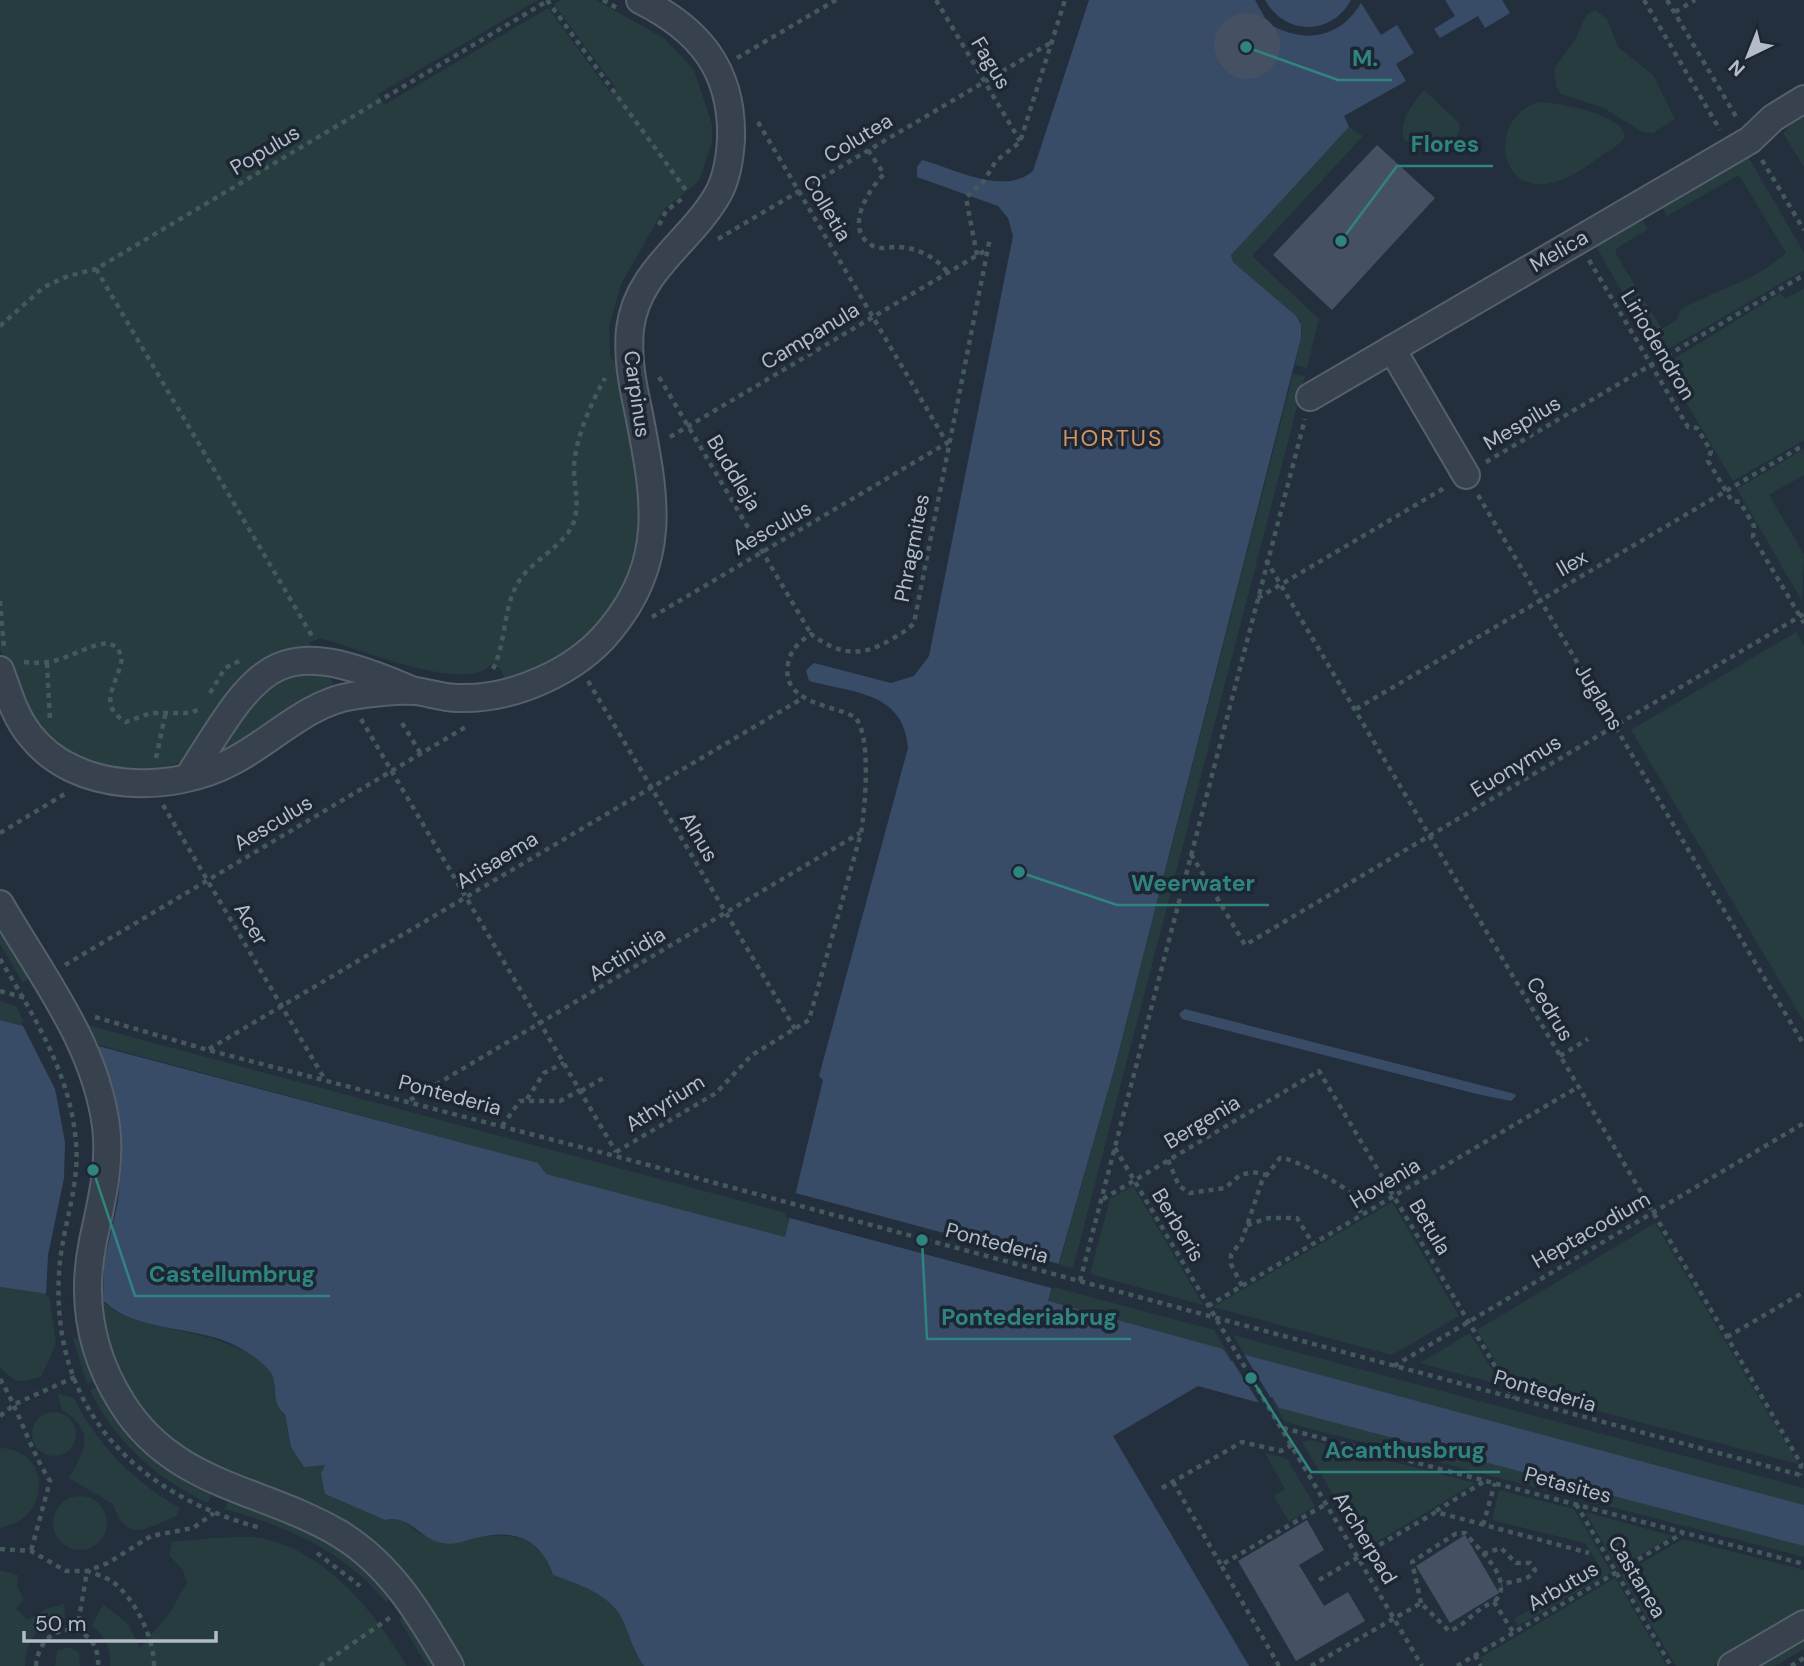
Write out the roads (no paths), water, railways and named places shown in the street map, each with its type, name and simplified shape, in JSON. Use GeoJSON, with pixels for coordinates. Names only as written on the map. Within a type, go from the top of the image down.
{"type":"FeatureCollection","features":[{"type":"Feature","properties":{"kind":"street","name":"Carpinus"},"geometry":{"type":"LineString","coordinates":[[189,776],[240,698],[269,671],[283,664],[302,659],[325,659],[413,691],[458,698],[483,696],[538,682],[576,660],[609,632],[632,599],[653,545],[654,523],[646,450],[629,369],[635,305],[645,285],[719,193],[726,172],[731,117],[729,98],[718,70],[695,36],[661,10],[633,7]]}},
{"type":"Feature","properties":{"kind":"street","name":"Melica"},"geometry":{"type":"LineString","coordinates":[[1310,397],[1750,140],[1773,118],[1804,99]]}},
{"type":"Feature","properties":{"kind":"street"},"geometry":{"type":"LineString","coordinates":[[1392,349],[1466,475]]}},
{"type":"Feature","properties":{"kind":"street","name":"Carpinus"},"geometry":{"type":"LineString","coordinates":[[8,662],[14,712],[46,751],[62,762],[95,776],[123,783],[152,785],[236,760],[302,718],[339,700],[413,691]]}},
{"type":"Feature","properties":{"kind":"street"},"geometry":{"type":"LineString","coordinates":[[0,904],[89,1056],[100,1092],[106,1129],[106,1182],[93,1244],[88,1291],[94,1339],[108,1378],[139,1426],[158,1447],[181,1464],[224,1486],[299,1511],[342,1535],[381,1565],[413,1603],[450,1666]]}},
{"type":"Feature","properties":{"kind":"street"},"geometry":{"type":"LineString","coordinates":[[1732,1666],[1804,1624]]}},
{"type":"Feature","properties":{"kind":"water"},"geometry":{"type":"Polygon","coordinates":[[[1089,0],[1255,0],[1265,18],[1247,15],[1232,19],[1222,27],[1216,39],[1215,52],[1219,64],[1229,73],[1244,78],[1263,74],[1275,61],[1278,46],[1273,26],[1298,35],[1322,34],[1344,23],[1361,3],[1381,35],[1397,25],[1414,53],[1396,64],[1406,81],[1344,116],[1349,127],[1231,255],[1233,262],[1296,316],[1301,325],[1301,338],[1114,1070],[1048,1301],[1223,1349],[1231,1361],[1242,1354],[1804,1505],[1804,1546],[1279,1408],[1272,1397],[1260,1403],[1198,1386],[1113,1436],[1249,1666],[644,1666],[612,1605],[588,1589],[553,1575],[542,1553],[526,1540],[516,1536],[493,1535],[455,1543],[438,1542],[400,1520],[385,1520],[325,1494],[321,1474],[325,1465],[304,1467],[291,1447],[285,1414],[276,1401],[270,1371],[240,1348],[207,1335],[134,1319],[105,1302],[0,1287],[0,1020],[538,1163],[546,1174],[785,1237],[823,1080],[819,1076],[908,748],[904,730],[887,705],[859,693],[809,681],[806,670],[814,663],[891,683],[914,676],[929,656],[1013,236],[1008,218],[998,206],[917,177],[917,167],[922,160],[994,181],[1021,178],[1033,171],[1089,0]]]}},
{"type":"Feature","properties":{"kind":"water"},"geometry":{"type":"Polygon","coordinates":[[[1265,0],[1351,0],[1332,20],[1308,27],[1284,20],[1265,0]]]}},
{"type":"Feature","properties":{"kind":"water"},"geometry":{"type":"Polygon","coordinates":[[[1445,0],[1502,0],[1510,13],[1485,28],[1478,16],[1440,38],[1434,29],[1455,16],[1445,0]]]}},
{"type":"Feature","properties":{"kind":"water"},"geometry":{"type":"Polygon","coordinates":[[[1185,1009],[1516,1096],[1511,1101],[1477,1094],[1182,1019],[1179,1014],[1185,1009]]]}},
{"type":"Feature","properties":{"kind":"place","name":"M."},"geometry":{"type":"Point","coordinates":[1246,47]}},
{"type":"Feature","properties":{"kind":"place","name":"Flores"},"geometry":{"type":"Point","coordinates":[1341,241]}},
{"type":"Feature","properties":{"kind":"place","name":"Weerwater"},"geometry":{"type":"Point","coordinates":[1019,872]}},
{"type":"Feature","properties":{"kind":"place","name":"Castellumbrug"},"geometry":{"type":"Point","coordinates":[93,1170]}},
{"type":"Feature","properties":{"kind":"place","name":"Pontederiabrug"},"geometry":{"type":"Point","coordinates":[922,1240]}},
{"type":"Feature","properties":{"kind":"place","name":"Acanthusbrug"},"geometry":{"type":"Point","coordinates":[1251,1378]}},
{"type":"Feature","properties":{"kind":"district","name":"HORTUS"},"geometry":{"type":"Point","coordinates":[1113,438]}}]}
